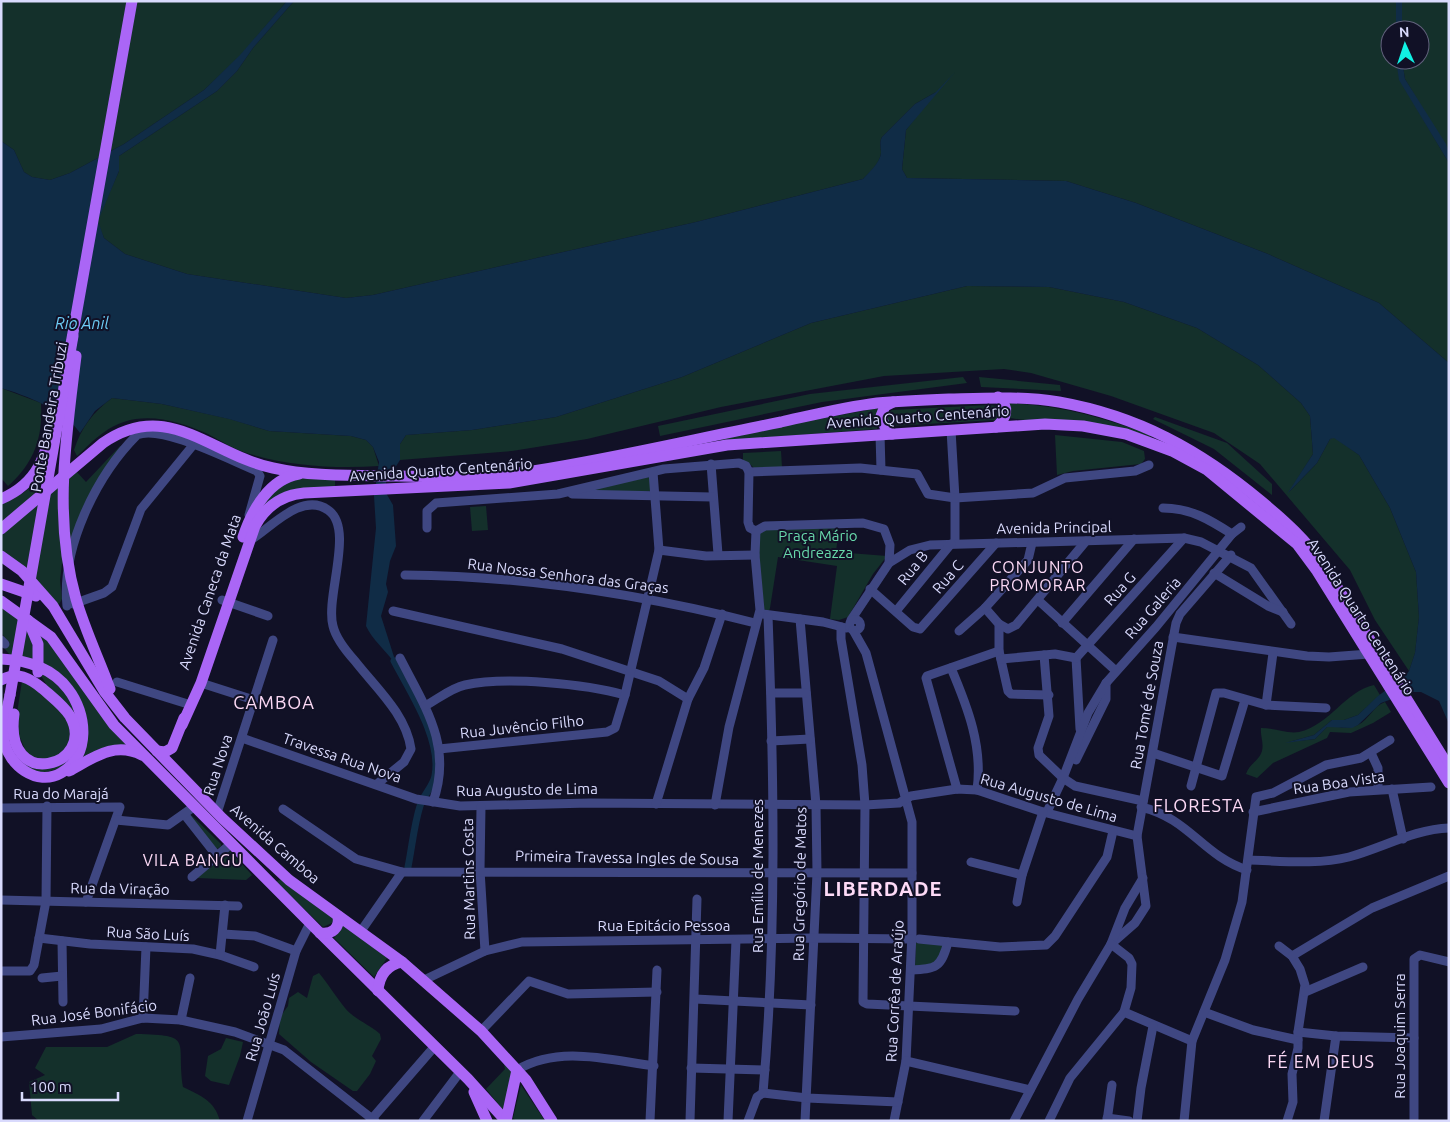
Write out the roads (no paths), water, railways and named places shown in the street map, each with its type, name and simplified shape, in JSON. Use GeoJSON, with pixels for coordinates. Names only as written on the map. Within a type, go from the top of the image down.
{"type":"FeatureCollection","features":[{"type":"Feature","properties":{"kind":"main road","name":"Ponte Bandeira Tribuzi"},"geometry":{"type":"LineString","coordinates":[[56,776],[44,777],[28,773],[19,767],[10,756],[4,736],[13,695],[132,1]]}},
{"type":"Feature","properties":{"kind":"main road","name":"Ponte Bandeira Tribuzi"},"geometry":{"type":"LineString","coordinates":[[75,337],[138,1]]}},
{"type":"Feature","properties":{"kind":"main road"},"geometry":{"type":"LineString","coordinates":[[1,499],[24,486],[43,460],[75,337]]}},
{"type":"Feature","properties":{"kind":"main road"},"geometry":{"type":"LineString","coordinates":[[75,337],[62,486],[63,533],[76,600],[114,685],[125,718]]}},
{"type":"Feature","properties":{"kind":"main road"},"geometry":{"type":"LineString","coordinates":[[996,427],[1002,422],[1006,412],[1003,402],[998,397]]}},
{"type":"Feature","properties":{"kind":"main road","name":"Avenida Quarto Centenário"},"geometry":{"type":"LineString","coordinates":[[311,473],[477,476],[531,471],[859,406],[893,402],[998,397],[1064,403],[1132,422],[1170,438],[1205,458],[1274,518],[1298,533],[1315,553],[1409,710],[1449,783]]}},
{"type":"Feature","properties":{"kind":"main road"},"geometry":{"type":"LineString","coordinates":[[892,434],[885,427],[881,416],[885,406],[893,402]]}},
{"type":"Feature","properties":{"kind":"main road"},"geometry":{"type":"LineString","coordinates":[[1,529],[103,443],[121,433],[142,426],[157,425],[178,428],[259,465],[311,473]]}},
{"type":"Feature","properties":{"kind":"main road","name":"Avenida Quarto Centenário"},"geometry":{"type":"LineString","coordinates":[[245,540],[261,516],[279,500],[298,494],[418,489],[527,481],[707,447],[996,427],[1072,425],[1133,436],[1194,462],[1258,505]]}},
{"type":"Feature","properties":{"kind":"main road","name":"Avenida Caneca da Mata"},"geometry":{"type":"LineString","coordinates":[[189,705],[201,683],[245,540],[248,522],[260,503],[278,483],[294,475],[311,473]]}},
{"type":"Feature","properties":{"kind":"main road","name":"Avenida Quarto Centenário"},"geometry":{"type":"LineString","coordinates":[[1274,518],[1305,553],[1369,654],[1386,673]]}},
{"type":"Feature","properties":{"kind":"main road","name":"Avenida Camboa"},"geometry":{"type":"LineString","coordinates":[[1,556],[59,608],[104,691],[125,718],[217,813],[288,880],[402,962],[481,1031],[518,1070],[552,1121]]}},
{"type":"Feature","properties":{"kind":"main road"},"geometry":{"type":"LineString","coordinates":[[2,584],[23,590],[59,608]]}},
{"type":"Feature","properties":{"kind":"main road","name":"Avenida Camboa"},"geometry":{"type":"LineString","coordinates":[[1,601],[51,637],[62,650],[105,714],[310,923],[464,1075],[506,1121]]}},
{"type":"Feature","properties":{"kind":"main road","name":"Avenida Caneca da Mata"},"geometry":{"type":"LineString","coordinates":[[174,768],[180,730],[225,602]]}},
{"type":"Feature","properties":{"kind":"main road"},"geometry":{"type":"LineString","coordinates":[[25,617],[38,644],[38,679],[41,687]]}},
{"type":"Feature","properties":{"kind":"main road"},"geometry":{"type":"LineString","coordinates":[[1,659],[38,666],[54,675],[66,686],[77,702],[82,718],[83,735],[80,750],[71,765],[56,776]]}},
{"type":"Feature","properties":{"kind":"main road","name":"Ponte Bandeira Tribuzi"},"geometry":{"type":"LineString","coordinates":[[1,680],[11,676],[20,676],[41,687],[68,713],[74,726],[75,737],[71,750],[63,758],[54,764],[42,765],[29,762],[16,747],[12,730],[13,695]]}},
{"type":"Feature","properties":{"kind":"main road","name":"Avenida Quarto Centenário"},"geometry":{"type":"LineString","coordinates":[[1409,710],[1449,767]]}},
{"type":"Feature","properties":{"kind":"main road"},"geometry":{"type":"LineString","coordinates":[[157,751],[169,750],[180,730]]}},
{"type":"Feature","properties":{"kind":"main road"},"geometry":{"type":"LineString","coordinates":[[56,776],[112,750],[132,751],[147,758]]}},
{"type":"Feature","properties":{"kind":"main road"},"geometry":{"type":"LineString","coordinates":[[320,933],[325,934],[334,931],[338,924],[338,916]]}},
{"type":"Feature","properties":{"kind":"main road"},"geometry":{"type":"LineString","coordinates":[[378,991],[384,972],[393,965],[402,962]]}},
{"type":"Feature","properties":{"kind":"main road"},"geometry":{"type":"LineString","coordinates":[[506,1121],[518,1070]]}},
{"type":"Feature","properties":{"kind":"main road"},"geometry":{"type":"LineString","coordinates":[[464,1075],[487,1121]]}},
{"type":"Feature","properties":{"kind":"street"},"geometry":{"type":"LineString","coordinates":[[950,430],[955,498],[953,544]]}},
{"type":"Feature","properties":{"kind":"street"},"geometry":{"type":"LineString","coordinates":[[59,608],[65,588],[67,566],[90,503],[103,479],[137,435],[150,432],[194,444],[259,473],[248,522]]}},
{"type":"Feature","properties":{"kind":"street"},"geometry":{"type":"LineString","coordinates":[[880,434],[881,470]]}},
{"type":"Feature","properties":{"kind":"street"},"geometry":{"type":"LineString","coordinates":[[59,608],[104,593],[112,587],[141,509],[194,444]]}},
{"type":"Feature","properties":{"kind":"street"},"geometry":{"type":"LineString","coordinates":[[707,447],[704,456],[708,465],[718,554]]}},
{"type":"Feature","properties":{"kind":"street"},"geometry":{"type":"LineString","coordinates":[[688,450],[697,454],[708,465]]}},
{"type":"Feature","properties":{"kind":"street"},"geometry":{"type":"LineString","coordinates":[[558,494],[653,472],[708,465],[742,464],[747,467],[749,472],[748,522],[752,530],[756,532]]}},
{"type":"Feature","properties":{"kind":"street"},"geometry":{"type":"LineString","coordinates":[[749,472],[860,468],[917,474],[928,494],[955,498],[1033,493],[1065,478],[1135,471],[1149,464]]}},
{"type":"Feature","properties":{"kind":"street"},"geometry":{"type":"LineString","coordinates":[[425,706],[459,687],[494,682],[575,686],[625,695],[659,550],[653,472]]}},
{"type":"Feature","properties":{"kind":"street"},"geometry":{"type":"LineString","coordinates":[[427,528],[427,511],[436,503],[558,494],[656,494],[712,497]]}},
{"type":"Feature","properties":{"kind":"street"},"geometry":{"type":"LineString","coordinates":[[245,540],[284,514],[303,507],[327,509],[337,520],[341,537],[331,609],[332,626],[348,653],[396,712],[407,733],[411,750],[404,762],[377,784]]}},
{"type":"Feature","properties":{"kind":"street"},"geometry":{"type":"LineString","coordinates":[[1164,508],[1179,508],[1205,516],[1232,534]]}},
{"type":"Feature","properties":{"kind":"street"},"geometry":{"type":"LineString","coordinates":[[756,532],[765,526],[869,523],[884,529],[889,538],[889,563],[861,604],[853,625]]}},
{"type":"Feature","properties":{"kind":"street"},"geometry":{"type":"LineString","coordinates":[[1225,553],[1232,534],[1241,527]]}},
{"type":"Feature","properties":{"kind":"street"},"geometry":{"type":"LineString","coordinates":[[716,805],[729,726],[755,622],[760,610],[755,554],[756,532]]}},
{"type":"Feature","properties":{"kind":"street","name":"Avenida Principal"},"geometry":{"type":"LineString","coordinates":[[889,563],[919,547],[953,544],[1184,538],[1201,542],[1243,561],[1257,574],[1291,624]]}},
{"type":"Feature","properties":{"kind":"street","name":"Rua G"},"geometry":{"type":"LineString","coordinates":[[1076,658],[1184,538]]}},
{"type":"Feature","properties":{"kind":"street"},"geometry":{"type":"LineString","coordinates":[[1062,623],[1134,539]]}},
{"type":"Feature","properties":{"kind":"street"},"geometry":{"type":"LineString","coordinates":[[984,608],[1003,628],[1012,628],[1039,601],[1086,541]]}},
{"type":"Feature","properties":{"kind":"street","name":"Rua C"},"geometry":{"type":"LineString","coordinates":[[897,610],[913,627],[921,628],[996,543]]}},
{"type":"Feature","properties":{"kind":"street"},"geometry":{"type":"LineString","coordinates":[[959,631],[984,608],[1028,560],[1032,543]]}},
{"type":"Feature","properties":{"kind":"street","name":"Rua B"},"geometry":{"type":"LineString","coordinates":[[897,610],[953,544]]}},
{"type":"Feature","properties":{"kind":"street"},"geometry":{"type":"LineString","coordinates":[[659,550],[706,556],[718,554],[755,554]]}},
{"type":"Feature","properties":{"kind":"street","name":"Rua Tomé de Souza"},"geometry":{"type":"LineString","coordinates":[[1112,944],[1135,923],[1144,911],[1146,898],[1138,836],[1142,804],[1153,753],[1173,637],[1180,614],[1214,573],[1225,553]]}},
{"type":"Feature","properties":{"kind":"street","name":"Rua Galeria"},"geometry":{"type":"LineString","coordinates":[[1065,780],[1080,732],[1092,705],[1106,683],[1225,553]]}},
{"type":"Feature","properties":{"kind":"street"},"geometry":{"type":"LineString","coordinates":[[1214,573],[1268,606],[1283,612]]}},
{"type":"Feature","properties":{"kind":"street","name":"Rua Nossa Senhora das Graças"},"geometry":{"type":"LineString","coordinates":[[405,575],[496,578],[649,598],[755,622]]}},
{"type":"Feature","properties":{"kind":"street"},"geometry":{"type":"LineString","coordinates":[[870,590],[897,610]]}},
{"type":"Feature","properties":{"kind":"street"},"geometry":{"type":"LineString","coordinates":[[1039,601],[1116,671]]}},
{"type":"Feature","properties":{"kind":"street"},"geometry":{"type":"LineString","coordinates":[[225,602],[268,616]]}},
{"type":"Feature","properties":{"kind":"street"},"geometry":{"type":"LineString","coordinates":[[760,610],[768,616],[853,625]]}},
{"type":"Feature","properties":{"kind":"street"},"geometry":{"type":"LineString","coordinates":[[393,611],[562,649],[663,683],[688,699]]}},
{"type":"Feature","properties":{"kind":"street"},"geometry":{"type":"LineString","coordinates":[[656,804],[688,699],[704,668],[722,614]]}},
{"type":"Feature","properties":{"kind":"street","name":"Rua Emílio de Menezes"},"geometry":{"type":"LineString","coordinates":[[763,1093],[770,1002],[772,939],[771,693],[768,616]]}},
{"type":"Feature","properties":{"kind":"street","name":"Rua Gregório de Matos"},"geometry":{"type":"LineString","coordinates":[[800,619],[816,804],[817,872],[805,1121]]}},
{"type":"Feature","properties":{"kind":"street"},"geometry":{"type":"LineString","coordinates":[[823,622],[841,627],[853,625]]}},
{"type":"Feature","properties":{"kind":"street"},"geometry":{"type":"LineString","coordinates":[[999,624],[1000,655],[1009,693],[1049,695]]}},
{"type":"Feature","properties":{"kind":"street","name":"Rua Corrêa de Araújo"},"geometry":{"type":"LineString","coordinates":[[853,625],[866,654],[912,822],[915,939],[911,970],[906,1061],[894,1121]]}},
{"type":"Feature","properties":{"kind":"street"},"geometry":{"type":"LineString","coordinates":[[841,627],[841,639],[862,765],[865,805],[862,938],[863,1002],[867,1004],[1015,1011]]}},
{"type":"Feature","properties":{"kind":"street"},"geometry":{"type":"LineString","coordinates":[[1173,637],[1273,652],[1329,657],[1369,654]]}},
{"type":"Feature","properties":{"kind":"street","name":"Rua Nova"},"geometry":{"type":"LineString","coordinates":[[217,813],[273,640]]}},
{"type":"Feature","properties":{"kind":"street"},"geometry":{"type":"LineString","coordinates":[[1266,705],[1273,652]]}},
{"type":"Feature","properties":{"kind":"street"},"geometry":{"type":"LineString","coordinates":[[957,789],[926,682],[927,676],[1000,655],[1062,654],[1076,658],[1080,732]]}},
{"type":"Feature","properties":{"kind":"street"},"geometry":{"type":"LineString","coordinates":[[1044,655],[1049,695],[1049,716],[1037,752],[1065,780],[1082,788],[1142,804],[1173,818],[1221,859],[1247,870]]}},
{"type":"Feature","properties":{"kind":"street","name":"Rua Augusto de Lima"},"geometry":{"type":"LineString","coordinates":[[400,658],[437,734],[439,785],[426,801]]}},
{"type":"Feature","properties":{"kind":"street"},"geometry":{"type":"LineString","coordinates":[[951,668],[972,725],[979,764],[977,790]]}},
{"type":"Feature","properties":{"kind":"street"},"geometry":{"type":"LineString","coordinates":[[201,683],[254,700]]}},
{"type":"Feature","properties":{"kind":"street","name":"Rua Galeria"},"geometry":{"type":"LineString","coordinates":[[1017,902],[1022,875],[1045,812],[1065,780],[1106,699],[1106,683]]}},
{"type":"Feature","properties":{"kind":"street"},"geometry":{"type":"LineString","coordinates":[[114,685],[189,705]]}},
{"type":"Feature","properties":{"kind":"street"},"geometry":{"type":"LineString","coordinates":[[771,693],[806,693]]}},
{"type":"Feature","properties":{"kind":"street"},"geometry":{"type":"LineString","coordinates":[[1191,786],[1216,693],[1224,693],[1266,705],[1326,708]]}},
{"type":"Feature","properties":{"kind":"street","name":"Rua Juvêncio Filho"},"geometry":{"type":"LineString","coordinates":[[439,749],[607,732],[617,725],[625,695]]}},
{"type":"Feature","properties":{"kind":"street"},"geometry":{"type":"LineString","coordinates":[[1153,753],[1221,776],[1224,774],[1246,700]]}},
{"type":"Feature","properties":{"kind":"street","name":"Travessa Rua Nova"},"geometry":{"type":"LineString","coordinates":[[242,738],[426,801]]}},
{"type":"Feature","properties":{"kind":"street"},"geometry":{"type":"LineString","coordinates":[[771,741],[810,739]]}},
{"type":"Feature","properties":{"kind":"street"},"geometry":{"type":"LineString","coordinates":[[1184,1121],[1192,1041],[1225,960],[1242,902],[1256,797],[1272,793],[1326,765],[1361,758],[1390,740]]}},
{"type":"Feature","properties":{"kind":"street"},"geometry":{"type":"LineString","coordinates":[[1371,753],[1378,768],[1378,789]]}},
{"type":"Feature","properties":{"kind":"street","name":"Rua Boa Vista"},"geometry":{"type":"LineString","coordinates":[[1253,812],[1319,798],[1378,789],[1430,787]]}},
{"type":"Feature","properties":{"kind":"street","name":"Rua Augusto de Lima"},"geometry":{"type":"LineString","coordinates":[[426,801],[481,807],[590,803],[772,806],[816,804],[865,805],[899,803],[911,796],[957,789],[977,790],[1045,812],[1138,836]]}},
{"type":"Feature","properties":{"kind":"street"},"geometry":{"type":"LineString","coordinates":[[1392,789],[1403,839]]}},
{"type":"Feature","properties":{"kind":"street"},"geometry":{"type":"LineString","coordinates":[[1,971],[30,971],[34,965],[46,901],[47,806]]}},
{"type":"Feature","properties":{"kind":"street","name":"Rua do Marajá"},"geometry":{"type":"LineString","coordinates":[[1,808],[47,806],[120,807],[116,820]]}},
{"type":"Feature","properties":{"kind":"street"},"geometry":{"type":"LineString","coordinates":[[86,902],[116,820],[168,826],[195,806]]}},
{"type":"Feature","properties":{"kind":"street","name":"Rua Martins Costa"},"geometry":{"type":"LineString","coordinates":[[481,807],[480,870],[485,951]]}},
{"type":"Feature","properties":{"kind":"street","name":"Primeira Travessa Ingles de Sousa"},"geometry":{"type":"LineString","coordinates":[[283,809],[356,860],[402,872],[480,870],[912,873]]}},
{"type":"Feature","properties":{"kind":"street"},"geometry":{"type":"LineString","coordinates":[[184,814],[217,856]]}},
{"type":"Feature","properties":{"kind":"street"},"geometry":{"type":"LineString","coordinates":[[1249,860],[1332,860],[1448,828]]}},
{"type":"Feature","properties":{"kind":"street","name":"Rua Epitácio Pessoa"},"geometry":{"type":"LineString","coordinates":[[424,980],[485,951],[522,942],[862,938],[915,939],[1034,947],[1046,945],[1052,940],[1107,857],[1113,831]]}},
{"type":"Feature","properties":{"kind":"street"},"geometry":{"type":"LineString","coordinates":[[192,877],[232,843]]}},
{"type":"Feature","properties":{"kind":"street"},"geometry":{"type":"LineString","coordinates":[[971,862],[1022,875]]}},
{"type":"Feature","properties":{"kind":"street"},"geometry":{"type":"LineString","coordinates":[[361,931],[402,872]]}},
{"type":"Feature","properties":{"kind":"street"},"geometry":{"type":"LineString","coordinates":[[1292,956],[1378,905],[1449,876]]}},
{"type":"Feature","properties":{"kind":"street","name":"Rua Tomé de Souza"},"geometry":{"type":"LineString","coordinates":[[1014,1121],[1078,999],[1112,944],[1125,908],[1143,878]]}},
{"type":"Feature","properties":{"kind":"street"},"geometry":{"type":"LineString","coordinates":[[690,1121],[697,899]]}},
{"type":"Feature","properties":{"kind":"street","name":"Rua da Viração"},"geometry":{"type":"LineString","coordinates":[[1,900],[238,906]]}},
{"type":"Feature","properties":{"kind":"street"},"geometry":{"type":"LineString","coordinates":[[220,955],[225,905]]}},
{"type":"Feature","properties":{"kind":"street","name":"Rua João Luís"},"geometry":{"type":"LineString","coordinates":[[248,1121],[296,950],[310,923]]}},
{"type":"Feature","properties":{"kind":"street"},"geometry":{"type":"LineString","coordinates":[[223,934],[255,936],[296,950]]}},
{"type":"Feature","properties":{"kind":"street","name":"Rua São Luís"},"geometry":{"type":"LineString","coordinates":[[39,938],[193,949],[220,955],[254,967]]}},
{"type":"Feature","properties":{"kind":"street"},"geometry":{"type":"LineString","coordinates":[[728,1121],[736,940]]}},
{"type":"Feature","properties":{"kind":"street"},"geometry":{"type":"LineString","coordinates":[[62,941],[62,1002]]}},
{"type":"Feature","properties":{"kind":"street"},"geometry":{"type":"LineString","coordinates":[[911,970],[928,969],[937,966],[943,959],[948,942]]}},
{"type":"Feature","properties":{"kind":"street"},"geometry":{"type":"LineString","coordinates":[[1048,1121],[1070,1078],[1124,1012],[1131,988],[1132,964],[1130,958],[1112,944]]}},
{"type":"Feature","properties":{"kind":"street"},"geometry":{"type":"LineString","coordinates":[[1279,946],[1292,956],[1300,969],[1305,992],[1298,1048],[1292,1074],[1293,1102],[1288,1121]]}},
{"type":"Feature","properties":{"kind":"street"},"geometry":{"type":"LineString","coordinates":[[143,1018],[146,947]]}},
{"type":"Feature","properties":{"kind":"street","name":"Rua Joaquim Serra"},"geometry":{"type":"LineString","coordinates":[[1414,1121],[1414,959],[1420,955],[1449,962]]}},
{"type":"Feature","properties":{"kind":"street"},"geometry":{"type":"LineString","coordinates":[[1305,992],[1362,967]]}},
{"type":"Feature","properties":{"kind":"street"},"geometry":{"type":"LineString","coordinates":[[650,1121],[657,970]]}},
{"type":"Feature","properties":{"kind":"street"},"geometry":{"type":"LineString","coordinates":[[42,978],[62,976]]}},
{"type":"Feature","properties":{"kind":"street"},"geometry":{"type":"LineString","coordinates":[[181,1020],[190,978]]}},
{"type":"Feature","properties":{"kind":"street"},"geometry":{"type":"LineString","coordinates":[[481,1031],[529,981],[568,994],[657,992]]}},
{"type":"Feature","properties":{"kind":"street"},"geometry":{"type":"LineString","coordinates":[[695,999],[811,1005]]}},
{"type":"Feature","properties":{"kind":"street"},"geometry":{"type":"LineString","coordinates":[[1124,1012],[1153,1026],[1192,1041]]}},
{"type":"Feature","properties":{"kind":"street"},"geometry":{"type":"LineString","coordinates":[[1204,1012],[1253,1030],[1298,1036],[1414,1038]]}},
{"type":"Feature","properties":{"kind":"street","name":"Rua José Bonifácio"},"geometry":{"type":"LineString","coordinates":[[1,1037],[100,1029],[143,1018],[181,1020],[269,1043],[291,1054],[372,1120]]}},
{"type":"Feature","properties":{"kind":"street"},"geometry":{"type":"LineString","coordinates":[[1137,1121],[1141,1088],[1153,1026]]}},
{"type":"Feature","properties":{"kind":"street"},"geometry":{"type":"LineString","coordinates":[[1324,1121],[1336,1036]]}},
{"type":"Feature","properties":{"kind":"street"},"geometry":{"type":"LineString","coordinates":[[372,1120],[435,1046]]}},
{"type":"Feature","properties":{"kind":"street"},"geometry":{"type":"LineString","coordinates":[[518,1070],[541,1059],[561,1056],[654,1066]]}},
{"type":"Feature","properties":{"kind":"street"},"geometry":{"type":"LineString","coordinates":[[906,1061],[1030,1090]]}},
{"type":"Feature","properties":{"kind":"street"},"geometry":{"type":"LineString","coordinates":[[692,1068],[765,1070]]}},
{"type":"Feature","properties":{"kind":"street"},"geometry":{"type":"LineString","coordinates":[[423,1121],[464,1075]]}},
{"type":"Feature","properties":{"kind":"street"},"geometry":{"type":"LineString","coordinates":[[1112,1085],[1107,1119],[1129,1121]]}},
{"type":"Feature","properties":{"kind":"street"},"geometry":{"type":"LineString","coordinates":[[748,1121],[756,1096],[763,1093],[807,1098],[898,1102]]}},
{"type":"Feature","properties":{"kind":"water","name":"Rio Anil"},"geometry":{"type":"Polygon","coordinates":[[[287,1],[294,1],[253,48],[237,71],[217,91],[119,156],[119,171],[98,221],[104,238],[125,254],[187,274],[346,298],[373,295],[696,222],[863,179],[879,160],[882,137],[915,104],[936,92],[955,72],[906,130],[902,169],[907,178],[1066,181],[1136,203],[1268,254],[1379,303],[1449,363],[1449,724],[1439,701],[1421,692],[1411,692],[1381,703],[1358,725],[1352,728],[1327,727],[1315,739],[1285,743],[1314,735],[1332,720],[1344,720],[1358,715],[1409,671],[1415,653],[1419,617],[1416,572],[1390,508],[1359,455],[1334,438],[1330,439],[1317,463],[1287,494],[1313,454],[1310,416],[1301,403],[1258,365],[1197,328],[1124,302],[1049,287],[967,286],[811,323],[682,377],[556,417],[472,430],[406,435],[400,444],[400,460],[386,482],[386,493],[393,505],[396,546],[390,561],[386,584],[388,592],[381,616],[395,660],[393,661],[366,626],[376,528],[374,496],[379,462],[373,447],[366,440],[351,436],[269,431],[229,419],[162,404],[112,398],[95,411],[80,433],[74,425],[55,411],[22,395],[1,388],[1,141],[14,150],[24,172],[32,177],[50,180],[70,173],[124,144],[204,90],[240,55],[287,1]]]}},
{"type":"Feature","properties":{"kind":"water"},"geometry":{"type":"Polygon","coordinates":[[[1396,1],[1402,1],[1402,20],[1396,20],[1396,1]]]}},
{"type":"Feature","properties":{"kind":"water"},"geometry":{"type":"Polygon","coordinates":[[[1398,70],[1404,70],[1405,79],[1446,144],[1449,152],[1449,163],[1399,80],[1398,70]]]}},
{"type":"Feature","properties":{"kind":"waterway"},"geometry":{"type":"LineString","coordinates":[[394,661],[423,716],[434,747],[436,762],[434,780],[421,802],[418,813],[408,867]]}},
{"type":"Feature","properties":{"kind":"district","name":"CONJUNTO PROMORAR"},"geometry":{"type":"Point","coordinates":[1038,576]}},
{"type":"Feature","properties":{"kind":"district","name":"CAMBOA"},"geometry":{"type":"Point","coordinates":[274,703]}},
{"type":"Feature","properties":{"kind":"district","name":"FLORESTA"},"geometry":{"type":"Point","coordinates":[1199,806]}},
{"type":"Feature","properties":{"kind":"district","name":"VILA BANGU"},"geometry":{"type":"Point","coordinates":[193,860]}},
{"type":"Feature","properties":{"kind":"district","name":"LIBERDADE"},"geometry":{"type":"Point","coordinates":[883,889]}},
{"type":"Feature","properties":{"kind":"district","name":"FÉ EM DEUS"},"geometry":{"type":"Point","coordinates":[1321,1062]}},
{"type":"Feature","properties":{"kind":"park label","name":"Praça Mário Andreazza"},"geometry":{"type":"Point","coordinates":[818,544]}}]}
